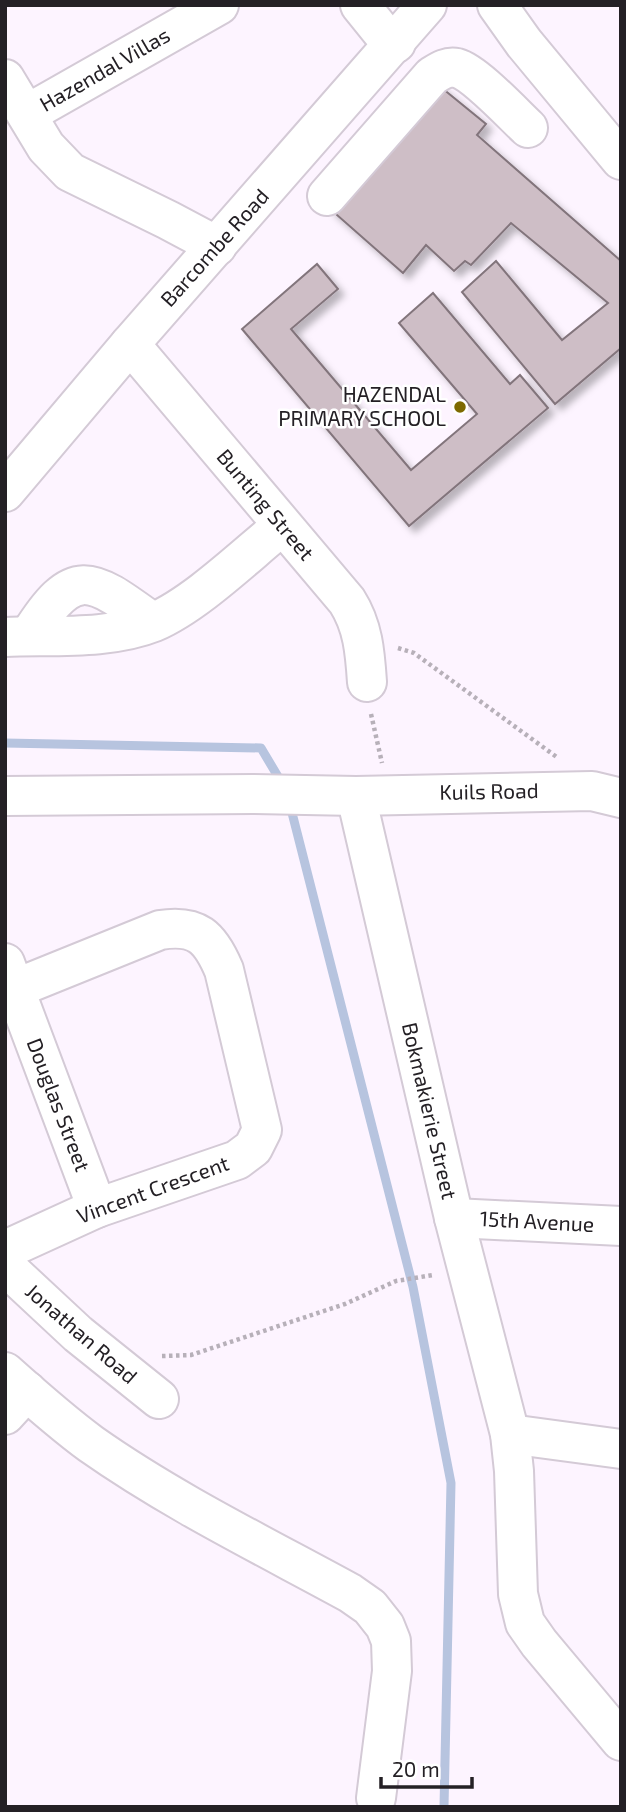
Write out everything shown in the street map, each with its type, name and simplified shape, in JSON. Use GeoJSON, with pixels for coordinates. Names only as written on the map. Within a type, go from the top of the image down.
{"type":"FeatureCollection","features":[{"type":"Feature","properties":{"kind":"street","name":"Hazendal Villas"},"geometry":{"type":"LineString","coordinates":[[27,114],[219,5]]}},
{"type":"Feature","properties":{"kind":"street"},"geometry":{"type":"LineString","coordinates":[[360,5],[396,43]]}},
{"type":"Feature","properties":{"kind":"street","name":"Barcombe Road"},"geometry":{"type":"LineString","coordinates":[[5,492],[130,344],[427,5]]}},
{"type":"Feature","properties":{"kind":"street"},"geometry":{"type":"LineString","coordinates":[[497,5],[554,80],[621,160]]}},
{"type":"Feature","properties":{"kind":"street"},"geometry":{"type":"LineString","coordinates":[[327,196],[432,76],[444,69],[455,68],[468,73],[522,122],[554,80]]}},
{"type":"Feature","properties":{"kind":"street","name":"Hazendal Villas"},"geometry":{"type":"LineString","coordinates":[[5,79],[46,147],[70,172],[217,246]]}},
{"type":"Feature","properties":{"kind":"street","name":"Bunting Street"},"geometry":{"type":"LineString","coordinates":[[130,344],[347,601],[357,616],[364,639],[367,682]]}},
{"type":"Feature","properties":{"kind":"street"},"geometry":{"type":"LineString","coordinates":[[17,637],[96,633],[135,628],[152,622],[171,614],[282,526]]}},
{"type":"Feature","properties":{"kind":"street","name":"Kuils Road"},"geometry":{"type":"LineString","coordinates":[[373,795],[592,791],[621,798]]}},
{"type":"Feature","properties":{"kind":"street"},"geometry":{"type":"LineString","coordinates":[[5,796],[373,795]]}},
{"type":"Feature","properties":{"kind":"street","name":"Bokmakierie Street"},"geometry":{"type":"LineString","coordinates":[[373,795],[454,1218],[510,1434],[514,1471],[518,1594],[525,1623],[621,1741]]}},
{"type":"Feature","properties":{"kind":"street","name":"Vincent Crescent"},"geometry":{"type":"LineString","coordinates":[[5,1250],[97,1208],[237,1160],[253,1148],[262,1130],[224,970],[209,940],[197,932],[177,927],[160,930],[10,976]]}},
{"type":"Feature","properties":{"kind":"street","name":"Douglas Street"},"geometry":{"type":"LineString","coordinates":[[10,976],[97,1208]]}},
{"type":"Feature","properties":{"kind":"street","name":"15th Avenue"},"geometry":{"type":"LineString","coordinates":[[454,1218],[621,1226]]}},
{"type":"Feature","properties":{"kind":"street","name":"Jonathan Road"},"geometry":{"type":"LineString","coordinates":[[5,1266],[125,1373],[159,1399]]}},
{"type":"Feature","properties":{"kind":"street"},"geometry":{"type":"LineString","coordinates":[[12,1393],[166,1491],[350,1593],[370,1607],[391,1641],[392,1671],[376,1798]]}},
{"type":"Feature","properties":{"kind":"street"},"geometry":{"type":"LineString","coordinates":[[510,1434],[621,1448]]}},
{"type":"Feature","properties":{"kind":"path"},"geometry":{"type":"LineString","coordinates":[[364,639],[414,653],[564,762]]}},
{"type":"Feature","properties":{"kind":"path"},"geometry":{"type":"LineString","coordinates":[[367,682],[376,738],[373,795]]}},
{"type":"Feature","properties":{"kind":"path"},"geometry":{"type":"LineString","coordinates":[[125,1373],[145,1357],[191,1355],[345,1304],[397,1281],[425,1275]]}},
{"type":"Feature","properties":{"kind":"building"},"geometry":{"type":"Polygon","coordinates":[[[437,84],[486,124],[477,135],[621,261],[621,348],[555,404],[462,292],[496,261],[562,340],[608,303],[511,223],[471,265],[465,261],[454,271],[426,245],[403,273],[329,208],[437,84]]]}},
{"type":"Feature","properties":{"kind":"building"},"geometry":{"type":"Polygon","coordinates":[[[317,264],[338,289],[291,329],[411,470],[477,414],[399,323],[433,293],[510,384],[520,375],[548,408],[409,526],[242,329],[317,264]]]}},
{"type":"Feature","properties":{"kind":"waterway"},"geometry":{"type":"LineString","coordinates":[[5,743],[261,748],[283,785]]}},
{"type":"Feature","properties":{"kind":"waterway"},"geometry":{"type":"LineString","coordinates":[[290,805],[413,1287],[451,1483],[444,1807]]}},
{"type":"Feature","properties":{"kind":"place","name":"HAZENDAL PRIMARY SCHOOL"},"geometry":{"type":"Point","coordinates":[460,407]}}]}
